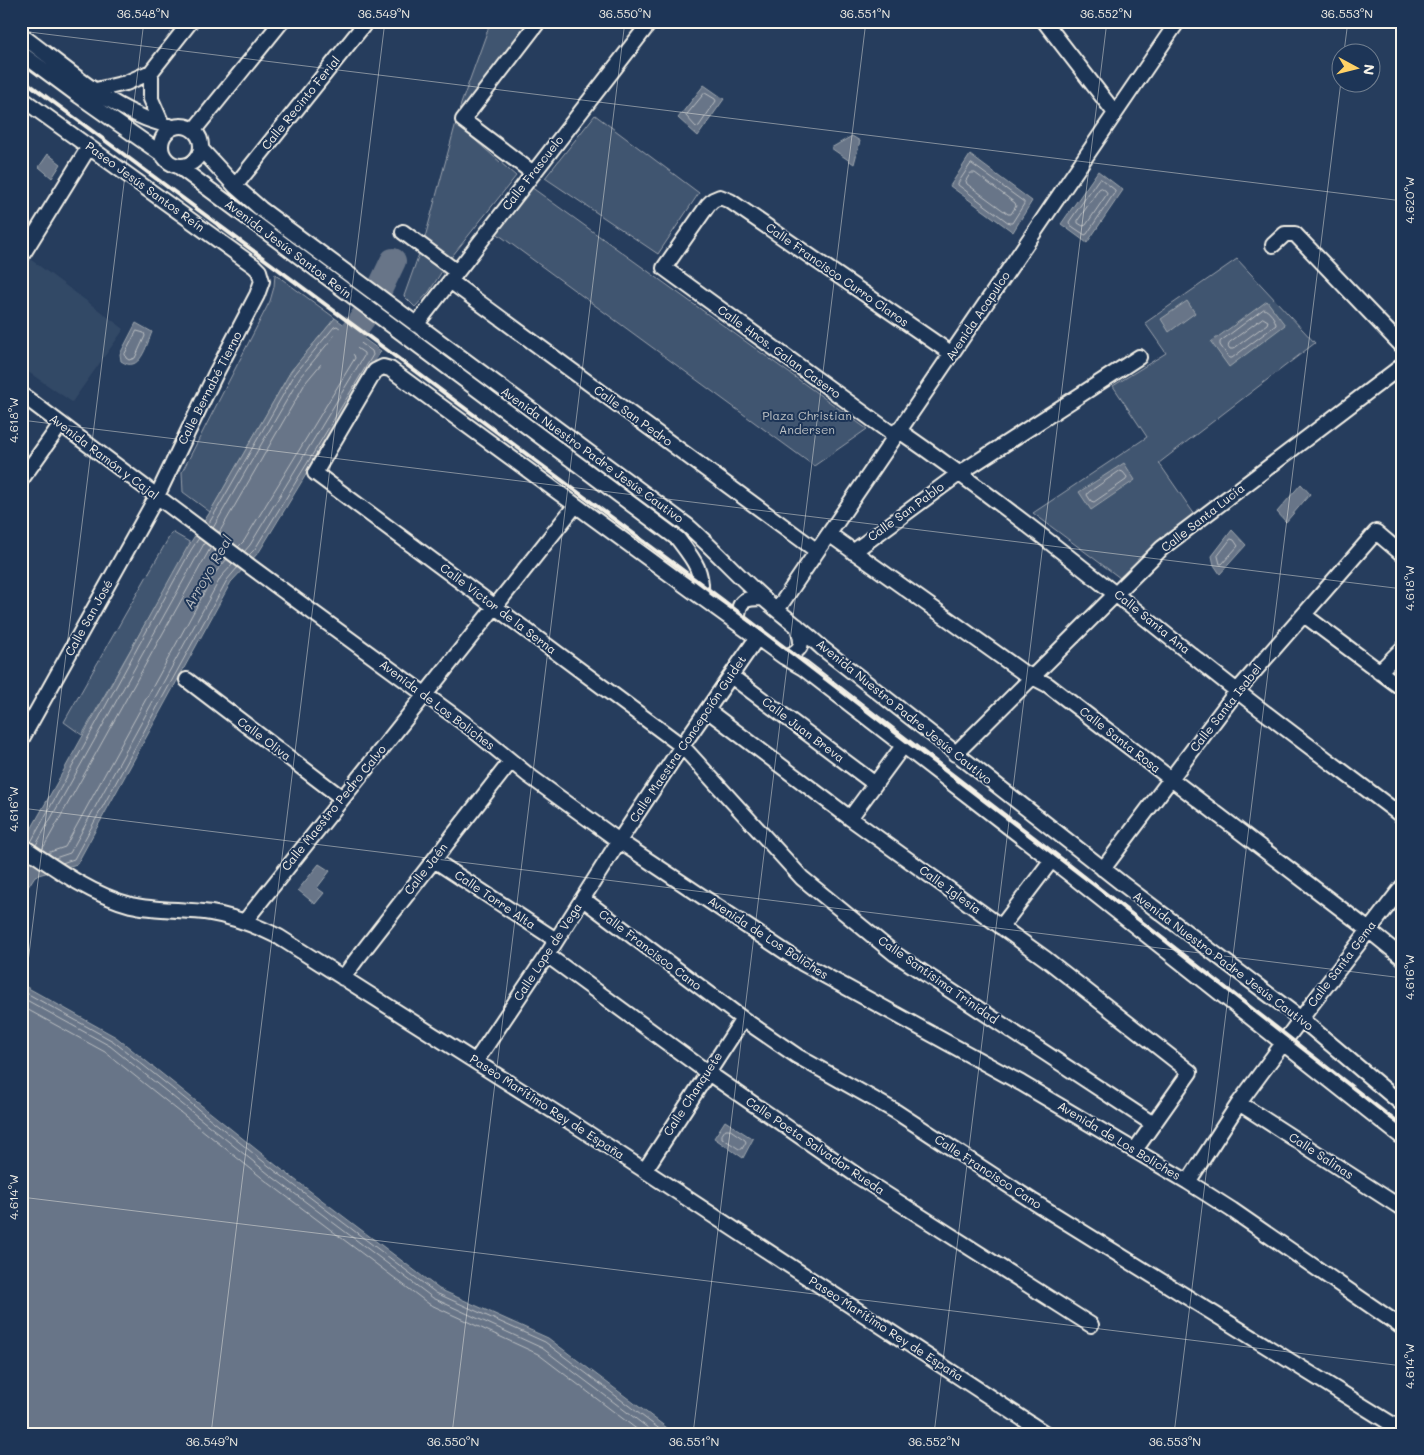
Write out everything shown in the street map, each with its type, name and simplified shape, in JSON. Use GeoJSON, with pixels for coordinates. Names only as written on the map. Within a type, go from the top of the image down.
{"type":"FeatureCollection","features":[{"type":"Feature","properties":{"kind":"street"},"geometry":{"type":"LineString","coordinates":[[96,90],[126,83],[151,72],[192,21]]}},
{"type":"Feature","properties":{"kind":"street"},"geometry":{"type":"LineString","coordinates":[[194,130],[282,21]]}},
{"type":"Feature","properties":{"kind":"street","name":"Calle Recinto Ferial"},"geometry":{"type":"LineString","coordinates":[[235,186],[367,21]]}},
{"type":"Feature","properties":{"kind":"street"},"geometry":{"type":"LineString","coordinates":[[533,173],[463,120],[539,21]]}},
{"type":"Feature","properties":{"kind":"street","name":"Calle Frascuelo"},"geometry":{"type":"LineString","coordinates":[[411,322],[453,277],[651,21]]}},
{"type":"Feature","properties":{"kind":"street"},"geometry":{"type":"LineString","coordinates":[[1044,21],[1115,113]]}},
{"type":"Feature","properties":{"kind":"street","name":"Avenida Acapulco"},"geometry":{"type":"LineString","coordinates":[[777,610],[1178,21]]}},
{"type":"Feature","properties":{"kind":"street"},"geometry":{"type":"LineString","coordinates":[[21,35],[123,108],[141,117],[168,125],[184,126],[194,130],[199,136],[201,149],[195,160],[184,166],[172,164],[163,155],[21,53]]}},
{"type":"Feature","properties":{"kind":"street"},"geometry":{"type":"LineString","coordinates":[[151,72],[151,99],[168,125],[161,142],[163,155]]}},
{"type":"Feature","properties":{"kind":"street","name":"Paseo Jesús Santos Reín"},"geometry":{"type":"LineString","coordinates":[[21,98],[254,266],[259,271],[262,281]]}},
{"type":"Feature","properties":{"kind":"street"},"geometry":{"type":"LineString","coordinates":[[21,257],[89,147]]}},
{"type":"Feature","properties":{"kind":"street","name":"Avenida Jesús Santos Reín"},"geometry":{"type":"LineString","coordinates":[[201,149],[235,186],[261,209],[411,322]]}},
{"type":"Feature","properties":{"kind":"street","name":"Avenida Jesús Santos Reín"},"geometry":{"type":"LineString","coordinates":[[178,166],[399,332]]}},
{"type":"Feature","properties":{"kind":"street","name":"Calle Francisco Curro Claros"},"geometry":{"type":"LineString","coordinates":[[664,268],[708,205],[720,197],[730,200],[952,354]]}},
{"type":"Feature","properties":{"kind":"street","name":"Calle San Pedro"},"geometry":{"type":"LineString","coordinates":[[403,232],[453,277],[817,551]]}},
{"type":"Feature","properties":{"kind":"street"},"geometry":{"type":"LineString","coordinates":[[1273,245],[1285,234],[1295,234],[1403,348]]}},
{"type":"Feature","properties":{"kind":"street","name":"Calle Hnos. Galan Casero"},"geometry":{"type":"LineString","coordinates":[[664,268],[897,433]]}},
{"type":"Feature","properties":{"kind":"street","name":"Calle Bernabé Tierno"},"geometry":{"type":"LineString","coordinates":[[157,496],[215,375],[258,295],[262,281]]}},
{"type":"Feature","properties":{"kind":"street","name":"Avenida Nuestro Padre Jesús Cautivo"},"geometry":{"type":"LineString","coordinates":[[411,322],[688,526],[762,598],[797,625],[822,648],[1103,869],[1301,1019],[1403,1104]]}},
{"type":"Feature","properties":{"kind":"street","name":"Avenida Nuestro Padre Jesús Cautivo"},"geometry":{"type":"LineString","coordinates":[[399,332],[678,539],[695,560],[702,584],[701,598]]}},
{"type":"Feature","properties":{"kind":"street","name":"Calle San Pablo"},"geometry":{"type":"LineString","coordinates":[[853,552],[960,473],[1138,357]]}},
{"type":"Feature","properties":{"kind":"street","name":"Calle Santa Lucía"},"geometry":{"type":"LineString","coordinates":[[955,754],[1118,594],[1162,548],[1403,365]]}},
{"type":"Feature","properties":{"kind":"street","name":"Avenida Nuestro Padre Jesús Cautivo"},"geometry":{"type":"LineString","coordinates":[[383,367],[398,375],[701,598],[803,668],[1283,1042],[1403,1138]]}},
{"type":"Feature","properties":{"kind":"street","name":"Calle Víctor de la Serna"},"geometry":{"type":"LineString","coordinates":[[383,367],[375,371],[315,473],[682,746]]}},
{"type":"Feature","properties":{"kind":"street","name":"Avenida Ramón y Cajal"},"geometry":{"type":"LineString","coordinates":[[21,394],[188,520]]}},
{"type":"Feature","properties":{"kind":"street"},"geometry":{"type":"LineString","coordinates":[[21,480],[61,424]]}},
{"type":"Feature","properties":{"kind":"street","name":"Calle Santa Ana"},"geometry":{"type":"LineString","coordinates":[[897,433],[960,473],[1118,594],[1236,691],[1403,817]]}},
{"type":"Feature","properties":{"kind":"street","name":"Calle San José"},"geometry":{"type":"LineString","coordinates":[[21,740],[157,496]]}},
{"type":"Feature","properties":{"kind":"street","name":"Calle Maestro Pedro Calvo"},"geometry":{"type":"LineString","coordinates":[[245,921],[575,506]]}},
{"type":"Feature","properties":{"kind":"street","name":"Avenida de Los Boliches"},"geometry":{"type":"LineString","coordinates":[[188,520],[472,729],[511,761],[619,841],[802,963],[1022,1083],[1188,1182],[1232,1210],[1403,1328]]}},
{"type":"Feature","properties":{"kind":"street","name":"Calle Santa Isabel"},"geometry":{"type":"LineString","coordinates":[[1103,869],[1236,691],[1376,532],[1403,555]]}},
{"type":"Feature","properties":{"kind":"street","name":"Calle Santa Rosa"},"geometry":{"type":"LineString","coordinates":[[828,534],[1021,671],[1048,685],[1403,958]]}},
{"type":"Feature","properties":{"kind":"street"},"geometry":{"type":"LineString","coordinates":[[737,622],[742,602],[749,598],[762,598]]}},
{"type":"Feature","properties":{"kind":"street"},"geometry":{"type":"LineString","coordinates":[[1304,615],[1403,689]]}},
{"type":"Feature","properties":{"kind":"street"},"geometry":{"type":"LineString","coordinates":[[784,656],[794,654],[799,649],[802,640],[797,625]]}},
{"type":"Feature","properties":{"kind":"street","name":"Calle Maestra Concepción Guidet"},"geometry":{"type":"LineString","coordinates":[[619,841],[757,638]]}},
{"type":"Feature","properties":{"kind":"street"},"geometry":{"type":"LineString","coordinates":[[1379,672],[1403,648]]}},
{"type":"Feature","properties":{"kind":"street","name":"Calle Juan Breva"},"geometry":{"type":"LineString","coordinates":[[731,676],[878,780]]}},
{"type":"Feature","properties":{"kind":"street","name":"Calle Oliva"},"geometry":{"type":"LineString","coordinates":[[187,680],[342,798]]}},
{"type":"Feature","properties":{"kind":"street","name":"Calle Iglesia"},"geometry":{"type":"LineString","coordinates":[[707,710],[850,818],[1046,959],[1190,1072],[1154,1124]]}},
{"type":"Feature","properties":{"kind":"street","name":"Calle Santísima Trinidad"},"geometry":{"type":"LineString","coordinates":[[682,746],[802,878],[896,954],[1154,1124]]}},
{"type":"Feature","properties":{"kind":"street"},"geometry":{"type":"LineString","coordinates":[[850,818],[904,746]]}},
{"type":"Feature","properties":{"kind":"street","name":"Calle Jaén"},"geometry":{"type":"LineString","coordinates":[[343,978],[511,761]]}},
{"type":"Feature","properties":{"kind":"street","name":"Calle Lope de Vega"},"geometry":{"type":"LineString","coordinates":[[476,1061],[547,955],[619,841]]}},
{"type":"Feature","properties":{"kind":"street","name":"Paseo Marítimo Rey de España"},"geometry":{"type":"LineString","coordinates":[[21,845],[77,882],[104,896],[134,905],[210,913],[245,921],[279,937],[645,1170],[1046,1434]]}},
{"type":"Feature","properties":{"kind":"street","name":"Calle Torre Alta"},"geometry":{"type":"LineString","coordinates":[[434,860],[556,940]]}},
{"type":"Feature","properties":{"kind":"street"},"geometry":{"type":"LineString","coordinates":[[1001,927],[1051,861]]}},
{"type":"Feature","properties":{"kind":"street","name":"Calle Santa Gema"},"geometry":{"type":"LineString","coordinates":[[1188,1182],[1239,1103],[1283,1042],[1403,886]]}},
{"type":"Feature","properties":{"kind":"street","name":"Calle Francisco Cano"},"geometry":{"type":"LineString","coordinates":[[583,899],[743,1019],[797,1056],[895,1111],[1034,1202],[1403,1431]]}},
{"type":"Feature","properties":{"kind":"street","name":"Calle Poeta Salvador Rueda"},"geometry":{"type":"LineString","coordinates":[[547,955],[707,1072],[859,1177],[1091,1325]]}},
{"type":"Feature","properties":{"kind":"street","name":"Calle Chanquete"},"geometry":{"type":"LineString","coordinates":[[645,1170],[743,1019]]}},
{"type":"Feature","properties":{"kind":"street","name":"Calle Salinas"},"geometry":{"type":"LineString","coordinates":[[1239,1103],[1403,1209]]}},
{"type":"Feature","properties":{"kind":"street"},"geometry":{"type":"LineString","coordinates":[[1135,1150],[1154,1124]]}},
{"type":"Feature","properties":{"kind":"shaded area"},"geometry":{"type":"Polygon","coordinates":[[[30,259],[124,329],[72,402],[21,367],[21,273],[30,259]]]}},
{"type":"Feature","properties":{"kind":"green space"},"geometry":{"type":"Polygon","coordinates":[[[491,21],[532,21],[460,122],[468,134],[516,176],[449,260],[424,241],[461,104],[491,21]]]}},
{"type":"Feature","properties":{"kind":"green space"},"geometry":{"type":"Polygon","coordinates":[[[595,115],[699,193],[658,254],[545,178],[595,115]]]}},
{"type":"Feature","properties":{"kind":"green space","name":"Plaza Christian Andersen"},"geometry":{"type":"Polygon","coordinates":[[[531,187],[867,429],[814,466],[495,232],[531,187]]]}},
{"type":"Feature","properties":{"kind":"green space"},"geometry":{"type":"Polygon","coordinates":[[[420,251],[444,268],[429,292],[415,307],[404,296],[420,251]]]}},
{"type":"Feature","properties":{"kind":"green space"},"geometry":{"type":"Polygon","coordinates":[[[1237,259],[1315,343],[1159,463],[1197,518],[1152,546],[1120,578],[1033,513],[1147,437],[1113,386],[1166,353],[1145,323],[1237,259]]]}},
{"type":"Feature","properties":{"kind":"green space"},"geometry":{"type":"Polygon","coordinates":[[[275,274],[335,318],[291,371],[210,512],[183,492],[182,472],[270,301],[275,274]]]}},
{"type":"Feature","properties":{"kind":"green space"},"geometry":{"type":"Polygon","coordinates":[[[172,532],[191,543],[82,735],[64,722],[172,532]]]}},
{"type":"Feature","properties":{"kind":"water"},"geometry":{"type":"Polygon","coordinates":[[[704,85],[724,99],[698,136],[678,118],[704,85]]]}},
{"type":"Feature","properties":{"kind":"water"},"geometry":{"type":"Polygon","coordinates":[[[852,136],[860,141],[854,164],[831,148],[852,136]]]}},
{"type":"Feature","properties":{"kind":"water"},"geometry":{"type":"Polygon","coordinates":[[[48,154],[61,164],[52,178],[39,167],[48,154]]]}},
{"type":"Feature","properties":{"kind":"water"},"geometry":{"type":"Polygon","coordinates":[[[970,155],[1032,201],[1013,232],[950,186],[970,155]]]}},
{"type":"Feature","properties":{"kind":"water"},"geometry":{"type":"Polygon","coordinates":[[[1098,171],[1123,190],[1087,243],[1061,224],[1098,171]]]}},
{"type":"Feature","properties":{"kind":"water"},"geometry":{"type":"Polygon","coordinates":[[[1187,301],[1195,313],[1169,332],[1161,319],[1187,301]]]}},
{"type":"Feature","properties":{"kind":"water"},"geometry":{"type":"Polygon","coordinates":[[[1267,301],[1285,325],[1229,367],[1211,342],[1267,301]]]}},
{"type":"Feature","properties":{"kind":"water"},"geometry":{"type":"Polygon","coordinates":[[[335,318],[381,351],[259,552],[231,582],[77,864],[35,876],[21,898],[21,852],[29,833],[187,548],[210,512],[291,371],[335,318]]]}},
{"type":"Feature","properties":{"kind":"water"},"geometry":{"type":"Polygon","coordinates":[[[136,323],[152,332],[145,351],[138,361],[128,364],[121,361],[120,354],[136,323]]]}},
{"type":"Feature","properties":{"kind":"water"},"geometry":{"type":"Polygon","coordinates":[[[1124,463],[1135,480],[1091,510],[1079,492],[1124,463]]]}},
{"type":"Feature","properties":{"kind":"water"},"geometry":{"type":"Polygon","coordinates":[[[1301,484],[1310,494],[1286,522],[1277,512],[1301,484]]]}},
{"type":"Feature","properties":{"kind":"water"},"geometry":{"type":"Polygon","coordinates":[[[1232,530],[1246,545],[1220,574],[1214,565],[1212,556],[1232,530]]]}},
{"type":"Feature","properties":{"kind":"water"},"geometry":{"type":"Polygon","coordinates":[[[319,864],[330,871],[317,888],[324,893],[315,904],[298,890],[319,864]]]}},
{"type":"Feature","properties":{"kind":"water"},"geometry":{"type":"Polygon","coordinates":[[[21,984],[116,1037],[277,1166],[439,1289],[548,1338],[675,1434],[21,1434],[21,984]]]}},
{"type":"Feature","properties":{"kind":"water"},"geometry":{"type":"Polygon","coordinates":[[[725,1121],[753,1139],[743,1158],[714,1138],[725,1121]]]}},
{"type":"Feature","properties":{"kind":"waterway","name":"Arroyo Real"},"geometry":{"type":"LineString","coordinates":[[333,360],[372,305],[393,261]]}},
{"type":"Feature","properties":{"kind":"railway"},"geometry":{"type":"LineString","coordinates":[[21,78],[720,598],[1097,887],[1403,1127]]}}]}
